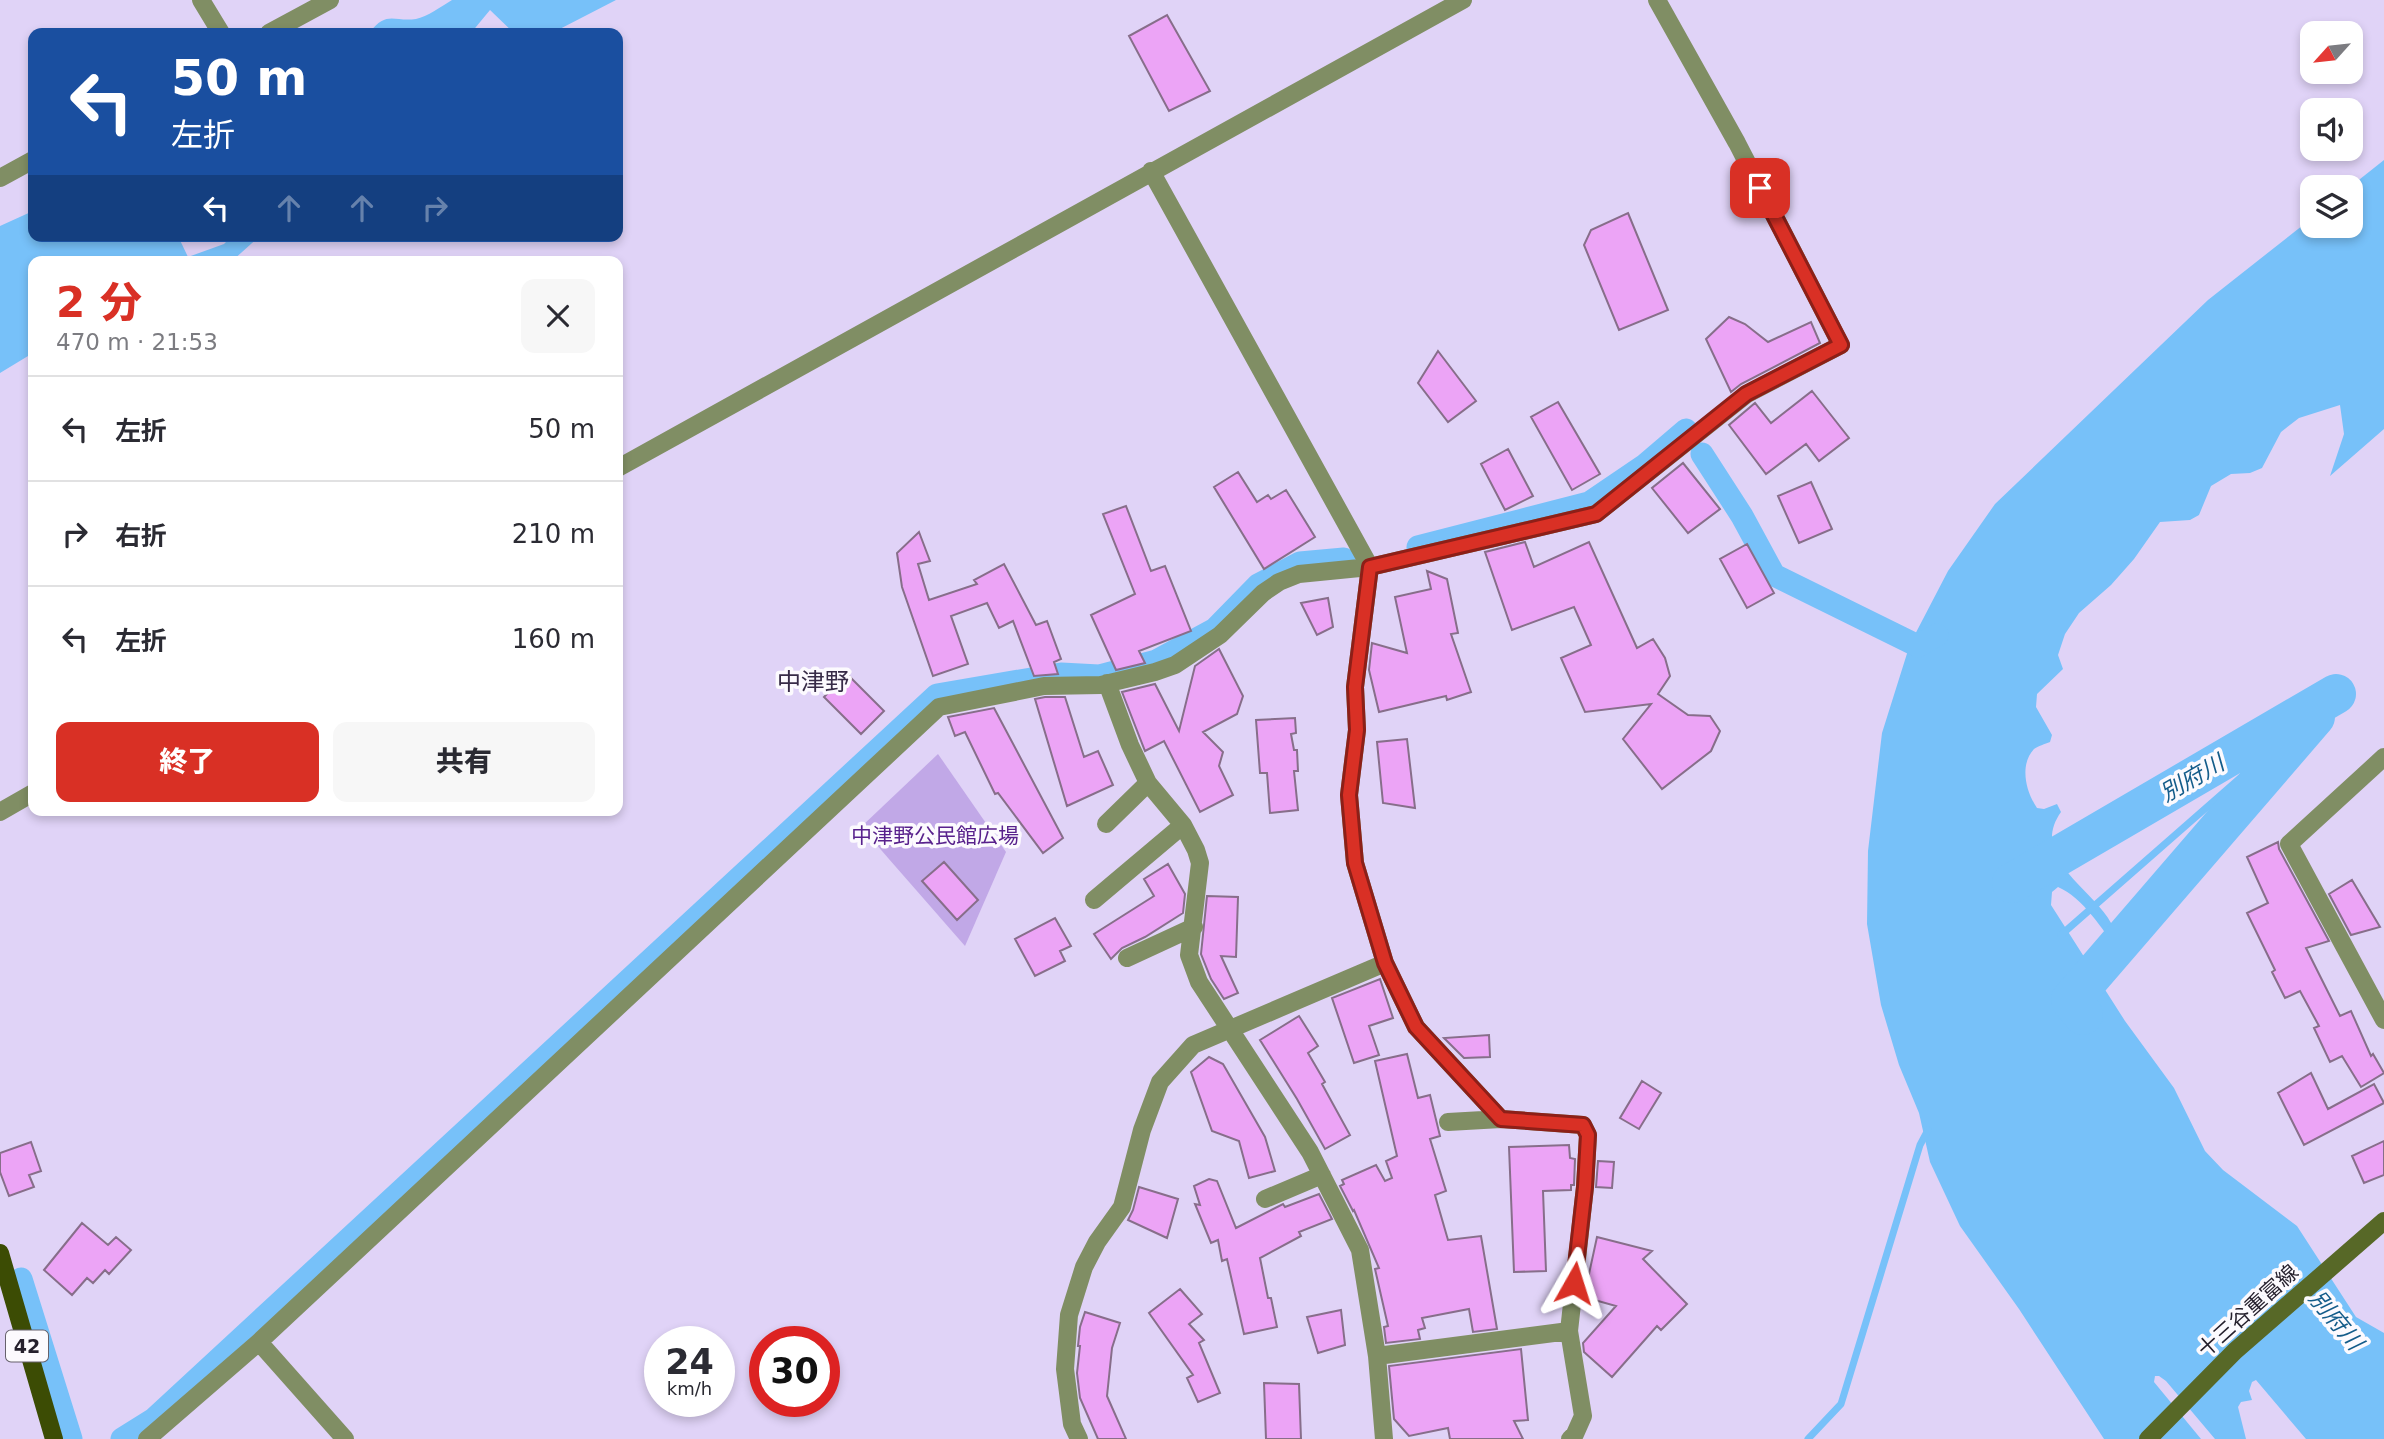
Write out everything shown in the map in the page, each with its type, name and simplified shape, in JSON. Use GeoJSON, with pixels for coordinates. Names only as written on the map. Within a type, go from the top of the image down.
{"type":"FeatureCollection","features":[{"type":"Feature","properties":{"kind":"main road","name":"十三谷重富線"},"geometry":{"type":"LineString","coordinates":[[2148,1439],[2235,1351],[2384,1222]]}},
{"type":"Feature","properties":{"kind":"main road","name":"42"},"geometry":{"type":"LineString","coordinates":[[0,1254],[54,1439]]}},
{"type":"Feature","properties":{"kind":"street"},"geometry":{"type":"LineString","coordinates":[[201,0],[218,28]]}},
{"type":"Feature","properties":{"kind":"street"},"geometry":{"type":"LineString","coordinates":[[278,28],[330,0]]}},
{"type":"Feature","properties":{"kind":"street"},"geometry":{"type":"LineString","coordinates":[[623,465],[1463,0]]}},
{"type":"Feature","properties":{"kind":"street"},"geometry":{"type":"LineString","coordinates":[[147,1439],[259,1342],[939,707],[1044,686],[1107,683],[1155,672],[1175,665],[1220,635],[1263,593],[1298,574],[1370,567],[1596,514],[1746,394],[1841,345],[1737,143],[1657,0]]}},
{"type":"Feature","properties":{"kind":"street"},"geometry":{"type":"LineString","coordinates":[[0,178],[28,163]]}},
{"type":"Feature","properties":{"kind":"street"},"geometry":{"type":"LineString","coordinates":[[1151,171],[1370,567],[1355,687],[1357,730],[1349,795],[1355,863],[1385,963],[1416,1027],[1501,1119]]}},
{"type":"Feature","properties":{"kind":"street"},"geometry":{"type":"LineString","coordinates":[[1107,683],[1148,783],[1183,825],[1200,863],[1189,955],[1199,982],[1310,1152],[1360,1250],[1377,1356],[1384,1439]]}},
{"type":"Feature","properties":{"kind":"street"},"geometry":{"type":"LineString","coordinates":[[2384,757],[2288,844],[2384,1020]]}},
{"type":"Feature","properties":{"kind":"street"},"geometry":{"type":"LineString","coordinates":[[1105,824],[1148,783]]}},
{"type":"Feature","properties":{"kind":"street"},"geometry":{"type":"LineString","coordinates":[[0,812],[28,796]]}},
{"type":"Feature","properties":{"kind":"street"},"geometry":{"type":"LineString","coordinates":[[1094,900],[1183,825]]}},
{"type":"Feature","properties":{"kind":"street"},"geometry":{"type":"LineString","coordinates":[[1127,958],[1194,927]]}},
{"type":"Feature","properties":{"kind":"street"},"geometry":{"type":"LineString","coordinates":[[1079,1439],[1072,1424],[1065,1369],[1069,1315],[1084,1266],[1122,1207],[1142,1130],[1160,1082],[1193,1045],[1385,963]]}},
{"type":"Feature","properties":{"kind":"street"},"geometry":{"type":"LineString","coordinates":[[1448,1122],[1501,1119],[1583,1125],[1588,1135],[1569,1331],[1583,1416],[1570,1439]]}},
{"type":"Feature","properties":{"kind":"street"},"geometry":{"type":"LineString","coordinates":[[1265,1199],[1322,1175]]}},
{"type":"Feature","properties":{"kind":"street"},"geometry":{"type":"LineString","coordinates":[[1377,1356],[1569,1331]]}},
{"type":"Feature","properties":{"kind":"street"},"geometry":{"type":"LineString","coordinates":[[259,1342],[345,1439]]}},
{"type":"Feature","properties":{"kind":"green space","name":"中津野公民館広場"},"geometry":{"type":"Polygon","coordinates":[[[938,754],[1006,852],[965,946],[861,827],[938,754]]]}},
{"type":"Feature","properties":{"kind":"water"},"geometry":{"type":"Polygon","coordinates":[[[452,0],[616,0],[562,28],[509,28],[490,10],[475,28],[373,28],[386,19],[416,19],[452,0]]]}},
{"type":"Feature","properties":{"kind":"water"},"geometry":{"type":"Polygon","coordinates":[[[2384,160],[2384,429],[2330,476],[2344,434],[2340,405],[2299,418],[2281,432],[2262,468],[2250,473],[2231,474],[2211,486],[2199,515],[2190,520],[2160,522],[2134,559],[2111,585],[2079,613],[2065,634],[2058,655],[2063,669],[2037,694],[2036,707],[2052,735],[2050,742],[2034,749],[2029,755],[2025,770],[2027,787],[2037,808],[2044,809],[2057,804],[2061,812],[2053,829],[2053,845],[2059,860],[2106,915],[2115,932],[2117,951],[2092,915],[2076,898],[2058,887],[2052,892],[2051,905],[2125,1021],[2174,1088],[2205,1151],[2223,1170],[2297,1226],[2356,1317],[2384,1333],[2384,1439],[2306,1439],[2256,1380],[2252,1382],[2249,1391],[2252,1400],[2241,1402],[2238,1407],[2246,1439],[2215,1439],[2166,1381],[2155,1376],[2154,1382],[2201,1439],[2104,1439],[2019,1309],[1960,1226],[1930,1162],[1919,1113],[1899,1065],[1881,1005],[1867,924],[1868,851],[1882,733],[1910,644],[1948,571],[1995,504],[2208,300],[2300,227],[2300,238],[2363,238],[2363,177],[2384,160]]]}},
{"type":"Feature","properties":{"kind":"water"},"geometry":{"type":"Polygon","coordinates":[[[28,213],[28,242],[181,242],[188,256],[28,256],[28,356],[0,373],[0,226],[28,213]]]}},
{"type":"Feature","properties":{"kind":"water"},"geometry":{"type":"Polygon","coordinates":[[[226,242],[253,242],[238,256],[191,256],[226,242]]]}},
{"type":"Feature","properties":{"kind":"building"},"geometry":{"type":"Polygon","coordinates":[[[1167,15],[1210,91],[1169,111],[1129,36],[1167,15]]]}},
{"type":"Feature","properties":{"kind":"building"},"geometry":{"type":"Polygon","coordinates":[[[1628,213],[1668,310],[1619,330],[1584,245],[1591,230],[1628,213]]]}},
{"type":"Feature","properties":{"kind":"building"},"geometry":{"type":"Polygon","coordinates":[[[1729,317],[1745,324],[1768,342],[1811,322],[1820,343],[1741,384],[1731,392],[1706,339],[1729,317]]]}},
{"type":"Feature","properties":{"kind":"building"},"geometry":{"type":"Polygon","coordinates":[[[1438,351],[1476,401],[1448,422],[1418,383],[1438,351]]]}},
{"type":"Feature","properties":{"kind":"building"},"geometry":{"type":"Polygon","coordinates":[[[1812,391],[1849,438],[1819,461],[1806,444],[1766,474],[1729,425],[1755,403],[1771,423],[1812,391]]]}},
{"type":"Feature","properties":{"kind":"building"},"geometry":{"type":"Polygon","coordinates":[[[1558,402],[1600,474],[1572,490],[1531,417],[1558,402]]]}},
{"type":"Feature","properties":{"kind":"building"},"geometry":{"type":"Polygon","coordinates":[[[1508,449],[1533,496],[1505,510],[1481,464],[1508,449]]]}},
{"type":"Feature","properties":{"kind":"building"},"geometry":{"type":"Polygon","coordinates":[[[1683,463],[1720,509],[1688,533],[1652,488],[1683,463]]]}},
{"type":"Feature","properties":{"kind":"building"},"geometry":{"type":"Polygon","coordinates":[[[1238,472],[1257,502],[1268,495],[1271,499],[1286,490],[1315,537],[1264,569],[1214,487],[1238,472]]]}},
{"type":"Feature","properties":{"kind":"building"},"geometry":{"type":"Polygon","coordinates":[[[1811,482],[1832,529],[1799,543],[1778,496],[1811,482]]]}},
{"type":"Feature","properties":{"kind":"building"},"geometry":{"type":"Polygon","coordinates":[[[1126,506],[1151,571],[1165,566],[1191,631],[1139,651],[1145,663],[1116,670],[1091,615],[1135,594],[1103,514],[1126,506]]]}},
{"type":"Feature","properties":{"kind":"building"},"geometry":{"type":"Polygon","coordinates":[[[919,532],[930,561],[918,564],[929,600],[977,584],[974,580],[1004,564],[1036,625],[1047,621],[1061,659],[1054,662],[1058,674],[1034,676],[1013,621],[999,628],[987,603],[951,616],[968,664],[933,676],[902,587],[897,553],[919,532]]]}},
{"type":"Feature","properties":{"kind":"building"},"geometry":{"type":"Polygon","coordinates":[[[1525,542],[1534,567],[1589,542],[1637,648],[1653,639],[1665,658],[1670,676],[1658,694],[1688,715],[1710,716],[1720,731],[1711,751],[1662,789],[1623,739],[1651,704],[1585,712],[1561,658],[1591,645],[1574,607],[1512,630],[1485,552],[1525,542]]]}},
{"type":"Feature","properties":{"kind":"building"},"geometry":{"type":"Polygon","coordinates":[[[1747,544],[1774,593],[1747,608],[1720,559],[1747,544]]]}},
{"type":"Feature","properties":{"kind":"building"},"geometry":{"type":"Polygon","coordinates":[[[1427,571],[1447,579],[1458,633],[1451,634],[1471,692],[1447,700],[1446,696],[1379,712],[1369,670],[1372,643],[1407,653],[1395,597],[1431,589],[1427,571]]]}},
{"type":"Feature","properties":{"kind":"building"},"geometry":{"type":"Polygon","coordinates":[[[1328,598],[1333,627],[1317,635],[1301,603],[1328,598]]]}},
{"type":"Feature","properties":{"kind":"building"},"geometry":{"type":"Polygon","coordinates":[[[1219,649],[1243,696],[1237,714],[1203,732],[1223,752],[1219,766],[1233,795],[1200,812],[1164,741],[1145,751],[1122,692],[1155,684],[1179,731],[1195,666],[1219,649]]]}},
{"type":"Feature","properties":{"kind":"building"},"geometry":{"type":"Polygon","coordinates":[[[847,674],[884,711],[861,734],[824,697],[847,674]]]}},
{"type":"Feature","properties":{"kind":"building"},"geometry":{"type":"Polygon","coordinates":[[[1065,697],[1084,757],[1098,751],[1113,785],[1067,806],[1035,699],[1065,697]]]}},
{"type":"Feature","properties":{"kind":"building"},"geometry":{"type":"Polygon","coordinates":[[[994,708],[1063,838],[1043,853],[998,793],[995,794],[965,732],[955,736],[948,717],[994,708]]]}},
{"type":"Feature","properties":{"kind":"building"},"geometry":{"type":"Polygon","coordinates":[[[1295,718],[1296,733],[1291,734],[1294,750],[1297,750],[1298,771],[1294,771],[1298,810],[1270,813],[1267,773],[1260,773],[1256,720],[1295,718]]]}},
{"type":"Feature","properties":{"kind":"building"},"geometry":{"type":"Polygon","coordinates":[[[1407,739],[1415,808],[1383,803],[1377,742],[1407,739]]]}},
{"type":"Feature","properties":{"kind":"building"},"geometry":{"type":"Polygon","coordinates":[[[2278,842],[2279,849],[2329,941],[2306,948],[2340,1016],[2351,1011],[2371,1056],[2373,1054],[2384,1073],[2361,1087],[2342,1056],[2330,1062],[2314,1028],[2319,1026],[2300,991],[2285,998],[2272,972],[2275,970],[2247,913],[2268,903],[2247,857],[2278,842]]]}},
{"type":"Feature","properties":{"kind":"building"},"geometry":{"type":"Polygon","coordinates":[[[944,862],[978,900],[957,920],[922,881],[944,862]]]}},
{"type":"Feature","properties":{"kind":"building"},"geometry":{"type":"Polygon","coordinates":[[[1168,864],[1185,894],[1183,913],[1122,948],[1111,959],[1094,934],[1154,896],[1144,879],[1168,864]]]}},
{"type":"Feature","properties":{"kind":"building"},"geometry":{"type":"Polygon","coordinates":[[[2352,880],[2380,927],[2351,935],[2329,894],[2352,880]]]}},
{"type":"Feature","properties":{"kind":"building"},"geometry":{"type":"Polygon","coordinates":[[[1207,896],[1238,897],[1236,957],[1221,956],[1238,993],[1224,999],[1211,979],[1201,954],[1207,896]]]}},
{"type":"Feature","properties":{"kind":"building"},"geometry":{"type":"Polygon","coordinates":[[[1055,918],[1071,946],[1060,951],[1065,961],[1035,976],[1015,939],[1055,918]]]}},
{"type":"Feature","properties":{"kind":"building"},"geometry":{"type":"Polygon","coordinates":[[[1380,979],[1393,1018],[1369,1026],[1379,1055],[1354,1063],[1332,998],[1380,979]]]}},
{"type":"Feature","properties":{"kind":"building"},"geometry":{"type":"Polygon","coordinates":[[[1299,1016],[1318,1046],[1308,1053],[1350,1135],[1325,1149],[1260,1040],[1299,1016]]]}},
{"type":"Feature","properties":{"kind":"building"},"geometry":{"type":"Polygon","coordinates":[[[1489,1035],[1490,1057],[1464,1058],[1444,1038],[1489,1035]]]}},
{"type":"Feature","properties":{"kind":"building"},"geometry":{"type":"Polygon","coordinates":[[[1407,1054],[1418,1098],[1430,1095],[1440,1136],[1430,1139],[1446,1191],[1435,1195],[1448,1240],[1481,1236],[1497,1329],[1473,1332],[1469,1309],[1422,1318],[1425,1328],[1418,1330],[1420,1339],[1386,1343],[1384,1327],[1388,1326],[1375,1269],[1379,1268],[1354,1210],[1340,1186],[1344,1184],[1342,1180],[1376,1165],[1385,1181],[1392,1178],[1386,1161],[1397,1156],[1375,1061],[1407,1054]]]}},
{"type":"Feature","properties":{"kind":"building"},"geometry":{"type":"Polygon","coordinates":[[[1209,1057],[1223,1064],[1265,1137],[1275,1171],[1249,1178],[1239,1141],[1212,1131],[1191,1072],[1209,1057]]]}},
{"type":"Feature","properties":{"kind":"building"},"geometry":{"type":"Polygon","coordinates":[[[2311,1073],[2328,1109],[2374,1084],[2384,1103],[2304,1145],[2278,1093],[2311,1073]]]}},
{"type":"Feature","properties":{"kind":"building"},"geometry":{"type":"Polygon","coordinates":[[[1642,1081],[1661,1093],[1639,1129],[1620,1118],[1642,1081]]]}},
{"type":"Feature","properties":{"kind":"building"},"geometry":{"type":"Polygon","coordinates":[[[2384,1141],[2384,1175],[2364,1183],[2352,1156],[2384,1141]]]}},
{"type":"Feature","properties":{"kind":"building"},"geometry":{"type":"Polygon","coordinates":[[[31,1142],[41,1171],[29,1175],[34,1187],[9,1196],[0,1172],[0,1153],[31,1142]]]}},
{"type":"Feature","properties":{"kind":"building"},"geometry":{"type":"Polygon","coordinates":[[[1569,1145],[1570,1158],[1575,1159],[1574,1185],[1571,1185],[1571,1190],[1543,1191],[1546,1271],[1514,1272],[1509,1147],[1569,1145]]]}},
{"type":"Feature","properties":{"kind":"building"},"geometry":{"type":"Polygon","coordinates":[[[1598,1161],[1614,1162],[1612,1188],[1596,1187],[1598,1161]]]}},
{"type":"Feature","properties":{"kind":"building"},"geometry":{"type":"Polygon","coordinates":[[[1209,1179],[1217,1181],[1236,1228],[1283,1204],[1285,1207],[1319,1194],[1332,1219],[1299,1232],[1301,1236],[1260,1258],[1277,1327],[1244,1334],[1227,1259],[1222,1261],[1218,1240],[1211,1243],[1195,1204],[1200,1205],[1194,1186],[1209,1179]]]}},
{"type":"Feature","properties":{"kind":"building"},"geometry":{"type":"Polygon","coordinates":[[[1139,1187],[1178,1199],[1167,1238],[1128,1220],[1139,1187]]]}},
{"type":"Feature","properties":{"kind":"building"},"geometry":{"type":"Polygon","coordinates":[[[82,1223],[108,1245],[116,1237],[131,1250],[109,1274],[105,1270],[93,1283],[87,1278],[72,1295],[44,1270],[82,1223]]]}},
{"type":"Feature","properties":{"kind":"building"},"geometry":{"type":"Polygon","coordinates":[[[1597,1237],[1652,1251],[1643,1259],[1687,1304],[1661,1330],[1657,1326],[1612,1377],[1584,1352],[1583,1343],[1616,1306],[1584,1297],[1597,1237]]]}},
{"type":"Feature","properties":{"kind":"building"},"geometry":{"type":"Polygon","coordinates":[[[1180,1289],[1202,1314],[1189,1324],[1204,1340],[1199,1343],[1220,1393],[1198,1402],[1187,1378],[1193,1375],[1149,1313],[1180,1289]]]}},
{"type":"Feature","properties":{"kind":"building"},"geometry":{"type":"Polygon","coordinates":[[[1341,1310],[1345,1345],[1318,1353],[1307,1317],[1341,1310]]]}},
{"type":"Feature","properties":{"kind":"building"},"geometry":{"type":"Polygon","coordinates":[[[1085,1312],[1120,1323],[1112,1348],[1107,1396],[1126,1439],[1098,1439],[1080,1398],[1078,1346],[1085,1312]]]}},
{"type":"Feature","properties":{"kind":"building"},"geometry":{"type":"Polygon","coordinates":[[[1521,1349],[1528,1420],[1514,1421],[1523,1439],[1450,1439],[1448,1428],[1409,1436],[1394,1419],[1389,1366],[1521,1349]]]}},
{"type":"Feature","properties":{"kind":"building"},"geometry":{"type":"Polygon","coordinates":[[[1264,1383],[1299,1384],[1301,1439],[1266,1439],[1264,1383]]]}},
{"type":"Feature","properties":{"kind":"waterway"},"geometry":{"type":"LineString","coordinates":[[1418,547],[1589,503],[1645,465],[1686,430]]}},
{"type":"Feature","properties":{"kind":"waterway"},"geometry":{"type":"LineString","coordinates":[[1702,454],[1742,516],[1774,575],[1918,646],[1937,635]]}},
{"type":"Feature","properties":{"kind":"waterway"},"geometry":{"type":"LineString","coordinates":[[122,1439],[154,1419],[937,695],[1061,674],[1099,676],[1156,661],[1215,629],[1258,585],[1300,563],[1344,559]]}},
{"type":"Feature","properties":{"kind":"waterway"},"geometry":{"type":"LineString","coordinates":[[2061,935],[2336,694]]}},
{"type":"Feature","properties":{"kind":"waterway","name":"別府川"},"geometry":{"type":"LineString","coordinates":[[2012,883],[2336,694]]}},
{"type":"Feature","properties":{"kind":"waterway","name":"別府川"},"geometry":{"type":"LineString","coordinates":[[2083,1015],[2071,1000],[2315,717]]}},
{"type":"Feature","properties":{"kind":"waterway"},"geometry":{"type":"LineString","coordinates":[[1808,1439],[1841,1404],[1920,1145],[1928,1130]]}},
{"type":"Feature","properties":{"kind":"waterway"},"geometry":{"type":"LineString","coordinates":[[21,1279],[71,1439]]}},
{"type":"Feature","properties":{"kind":"district","name":"中津野"},"geometry":{"type":"Point","coordinates":[813,682]}},
{"type":"Feature","properties":{"kind":"route"},"geometry":{"type":"LineString","coordinates":[[1574,1283],[1588,1135],[1583,1125],[1501,1119],[1416,1027],[1385,963],[1355,863],[1349,795],[1357,730],[1355,687],[1370,567],[1596,514],[1746,394],[1841,345],[1760,188]]}}]}
